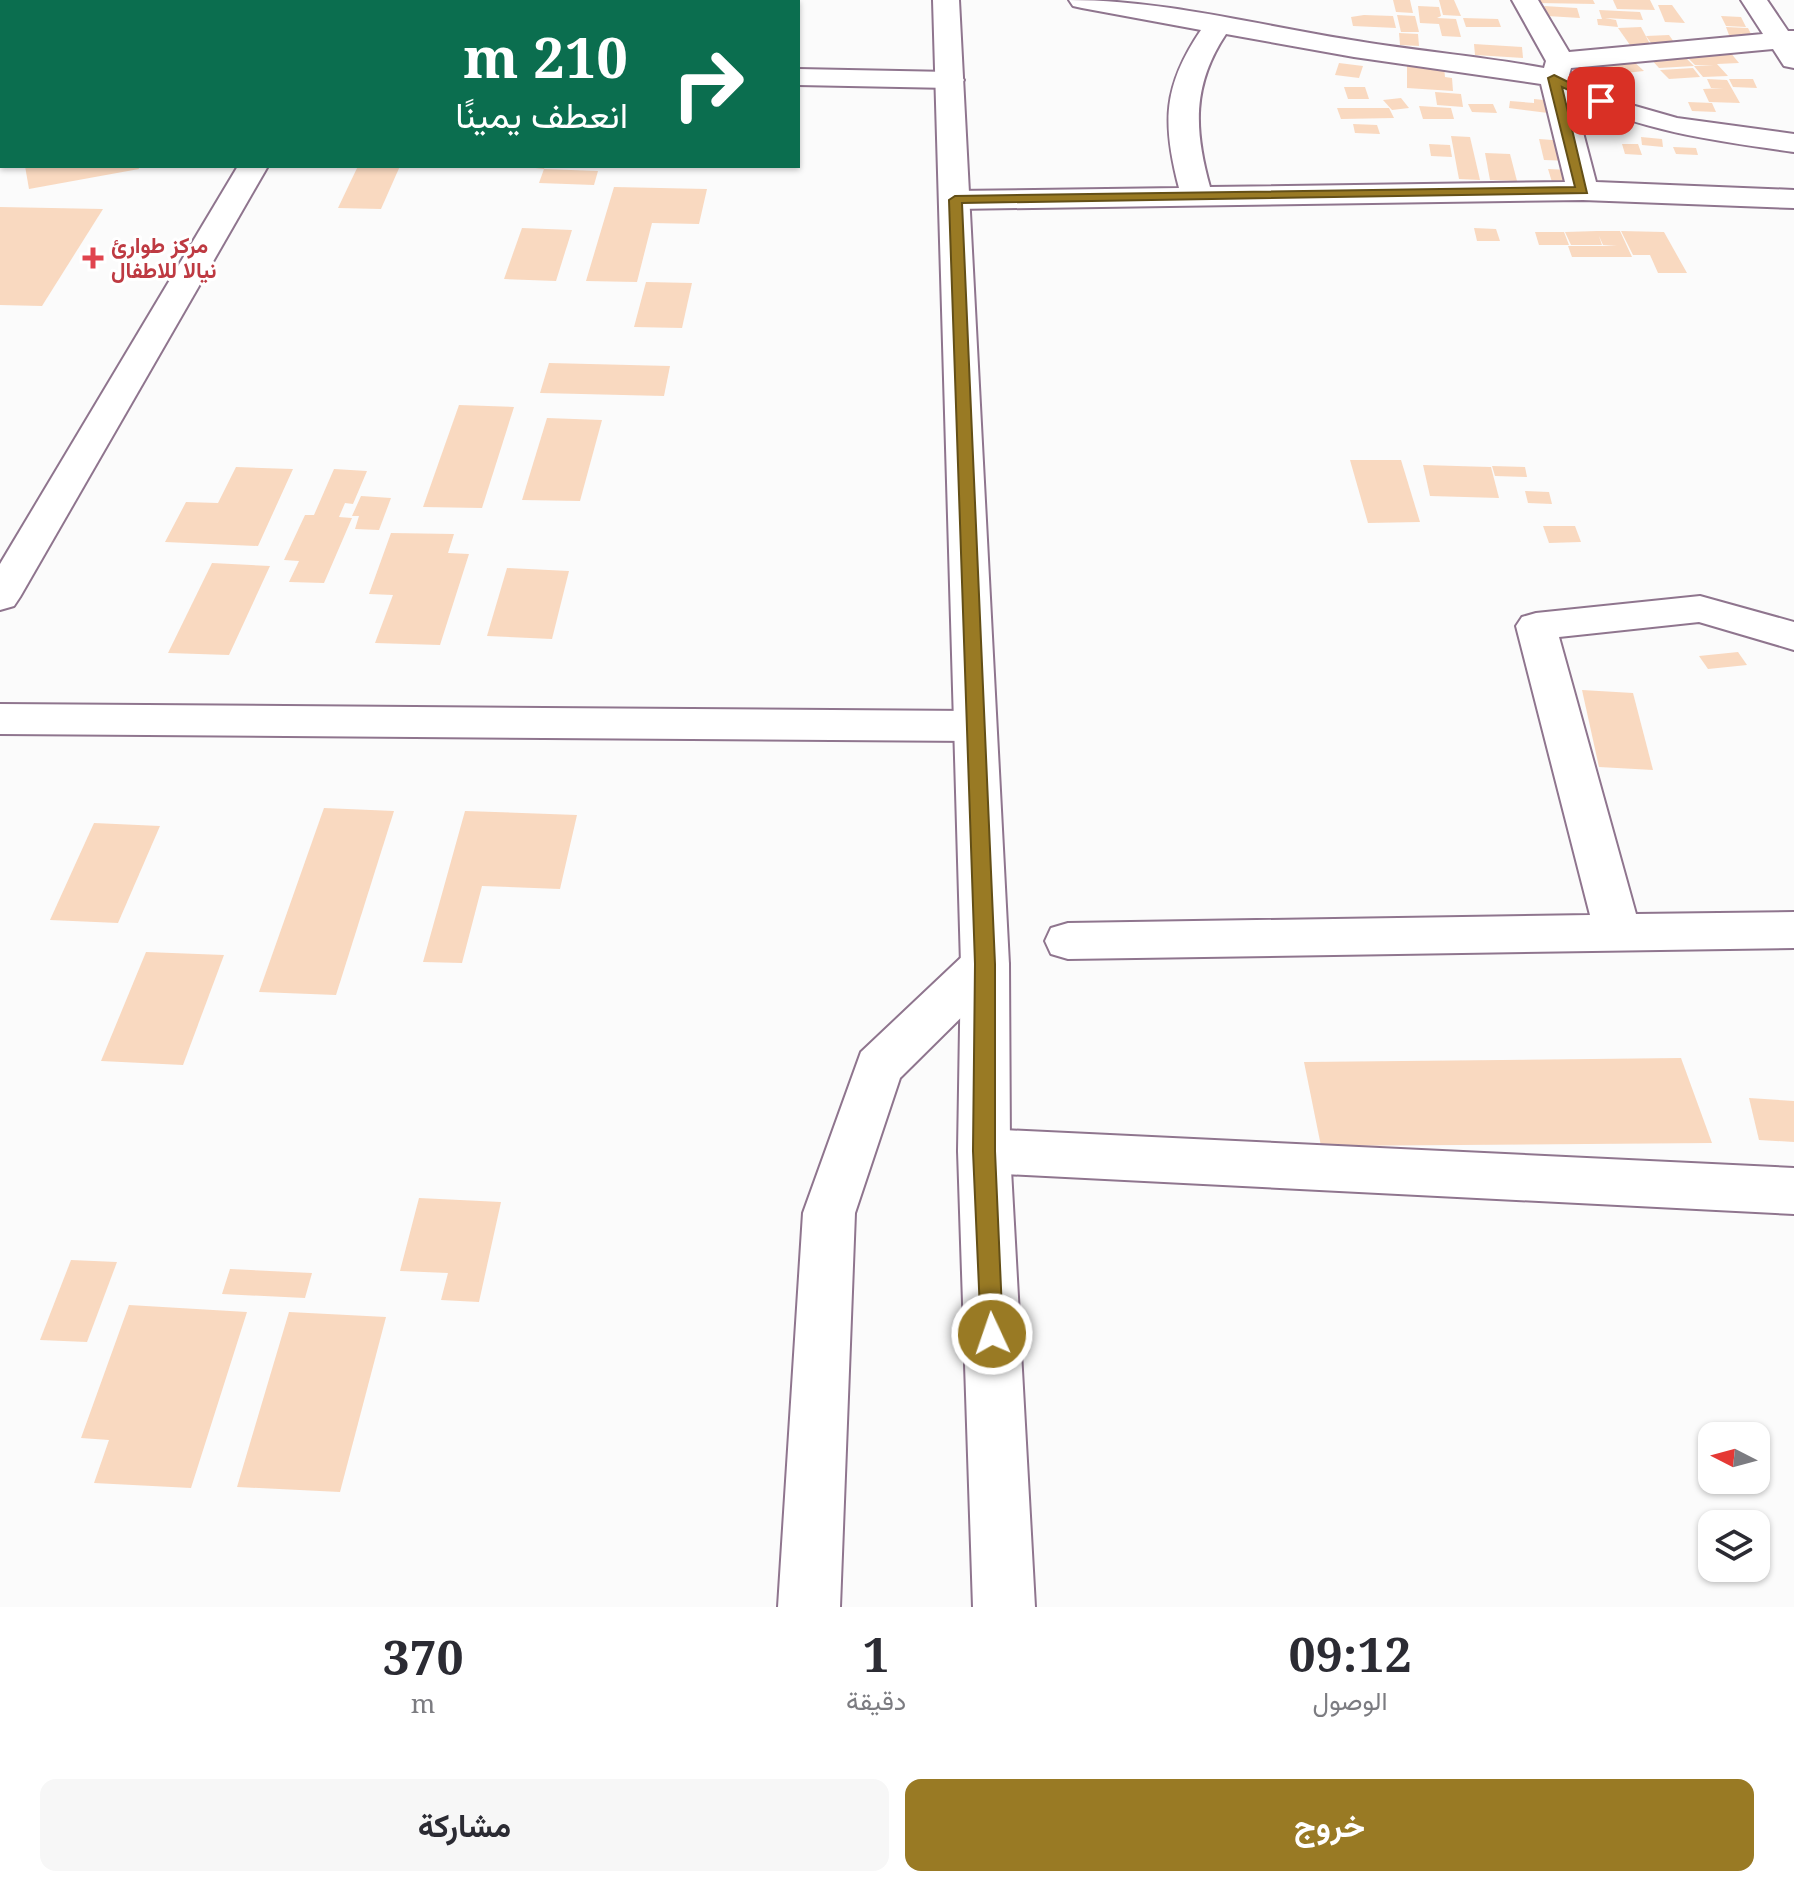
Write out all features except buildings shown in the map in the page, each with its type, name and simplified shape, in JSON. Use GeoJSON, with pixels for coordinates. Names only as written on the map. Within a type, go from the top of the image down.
{"type":"FeatureCollection","features":[{"type":"Feature","properties":{"kind":"main road"},"geometry":{"type":"LineString","coordinates":[[946,0],[985,964],[984,1151],[1004,1607]]}},
{"type":"Feature","properties":{"kind":"main road"},"geometry":{"type":"LineString","coordinates":[[1082,0],[1264,32],[1557,70],[1790,46]]}},
{"type":"Feature","properties":{"kind":"main road"},"geometry":{"type":"LineString","coordinates":[[1259,0],[1264,32]]}},
{"type":"Feature","properties":{"kind":"main road"},"geometry":{"type":"LineString","coordinates":[[1525,0],[1557,70],[1583,191]]}},
{"type":"Feature","properties":{"kind":"main road"},"geometry":{"type":"LineString","coordinates":[[1754,0],[1790,46]]}},
{"type":"Feature","properties":{"kind":"main road"},"geometry":{"type":"LineString","coordinates":[[1197,196],[1180,137],[1182,94],[1199,51],[1218,25]]}},
{"type":"Feature","properties":{"kind":"main road"},"geometry":{"type":"LineString","coordinates":[[1557,70],[1625,112],[1674,126],[1794,143]]}},
{"type":"Feature","properties":{"kind":"main road"},"geometry":{"type":"LineString","coordinates":[[800,77],[950,80]]}},
{"type":"Feature","properties":{"kind":"main road"},"geometry":{"type":"LineString","coordinates":[[0,597],[252,168]]}},
{"type":"Feature","properties":{"kind":"main road"},"geometry":{"type":"LineString","coordinates":[[955,200],[1583,191],[1794,199]]}},
{"type":"Feature","properties":{"kind":"main road"},"geometry":{"type":"LineString","coordinates":[[1618,933],[1536,626],[1700,609],[1794,636]]}},
{"type":"Feature","properties":{"kind":"main road"},"geometry":{"type":"LineString","coordinates":[[0,719],[973,726]]}},
{"type":"Feature","properties":{"kind":"main road"},"geometry":{"type":"LineString","coordinates":[[1068,941],[1794,930]]}},
{"type":"Feature","properties":{"kind":"main road"},"geometry":{"type":"LineString","coordinates":[[809,1607],[829,1213],[879,1067],[985,964]]}},
{"type":"Feature","properties":{"kind":"main road"},"geometry":{"type":"LineString","coordinates":[[984,1151],[1794,1191]]}},
{"type":"Feature","properties":{"kind":"place","name":"مركز طوارئ نيالا للاطفال"},"geometry":{"type":"Point","coordinates":[93,258]}},
{"type":"Feature","properties":{"kind":"route"},"geometry":{"type":"LineString","coordinates":[[992,1334],[984,1151],[985,964],[973,726],[955,200],[1583,191],[1554,78],[1601,101]]}}]}
